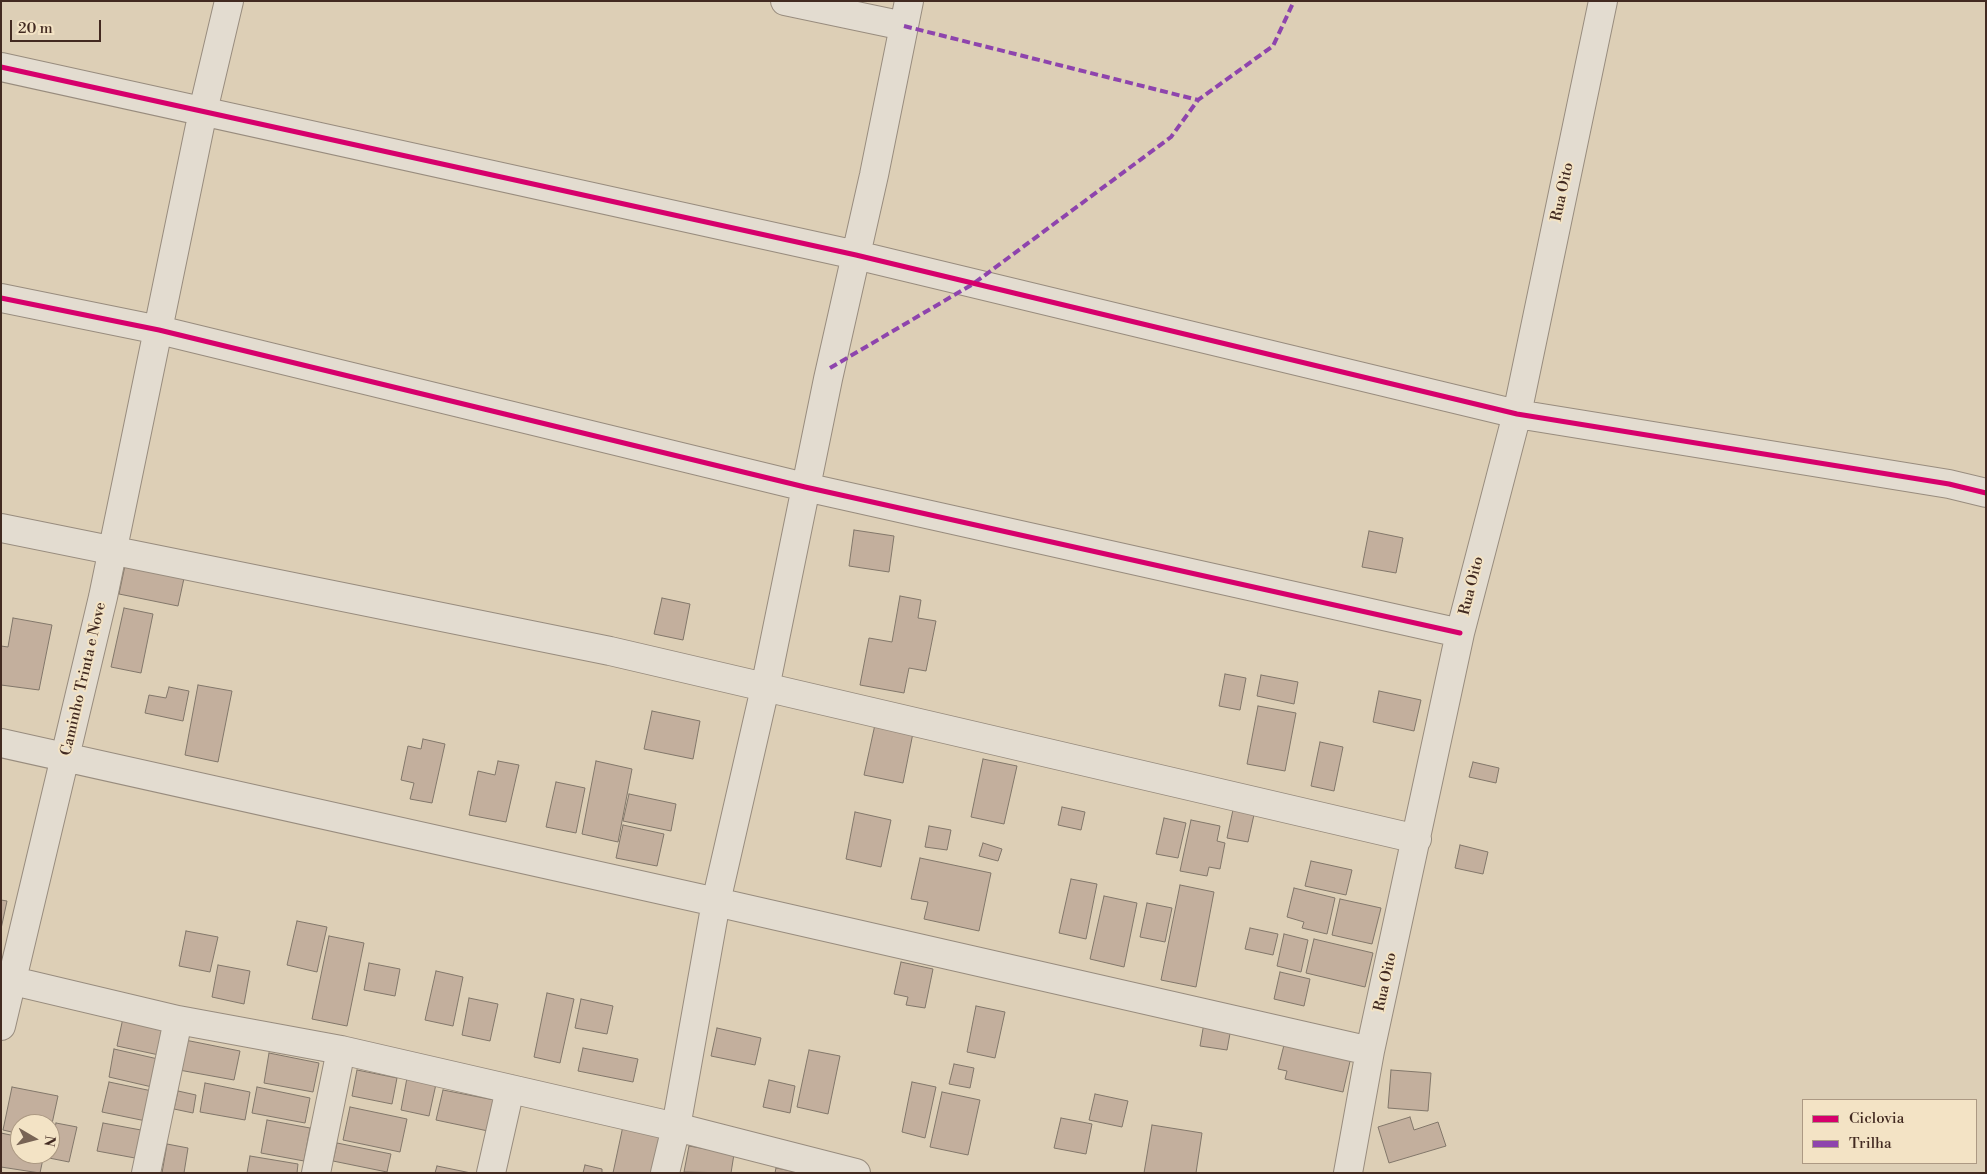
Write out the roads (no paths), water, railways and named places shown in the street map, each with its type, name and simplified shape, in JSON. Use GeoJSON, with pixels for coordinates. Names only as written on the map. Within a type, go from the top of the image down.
{"type":"FeatureCollection","features":[{"type":"Feature","properties":{"kind":"street","name":"Caminho Trinta e Nove"},"geometry":{"type":"LineString","coordinates":[[1,1026],[6,979],[66,757],[113,552],[203,111],[229,1]]}},
{"type":"Feature","properties":{"kind":"street"},"geometry":{"type":"LineString","coordinates":[[665,1173],[676,1127],[716,902],[765,688],[805,487],[907,13],[786,1]]}},
{"type":"Feature","properties":{"kind":"street","name":"Rua Oito"},"geometry":{"type":"LineString","coordinates":[[1348,1173],[1370,1051],[1460,633],[1517,414],[1603,1]]}},
{"type":"Feature","properties":{"kind":"street"},"geometry":{"type":"LineString","coordinates":[[1,67],[856,255],[1517,414],[1940,482],[1986,493]]}},
{"type":"Feature","properties":{"kind":"street"},"geometry":{"type":"LineString","coordinates":[[1,298],[159,330],[805,487],[1460,633]]}},
{"type":"Feature","properties":{"kind":"street"},"geometry":{"type":"LineString","coordinates":[[1,528],[610,652],[1417,839]]}},
{"type":"Feature","properties":{"kind":"street"},"geometry":{"type":"LineString","coordinates":[[1,743],[716,902],[1370,1051]]}},
{"type":"Feature","properties":{"kind":"street"},"geometry":{"type":"LineString","coordinates":[[6,979],[178,1020],[341,1050],[676,1127],[844,1171]]}},
{"type":"Feature","properties":{"kind":"street"},"geometry":{"type":"LineString","coordinates":[[146,1173],[178,1020]]}},
{"type":"Feature","properties":{"kind":"street"},"geometry":{"type":"LineString","coordinates":[[316,1173],[341,1050]]}},
{"type":"Feature","properties":{"kind":"street"},"geometry":{"type":"LineString","coordinates":[[491,1173],[510,1089]]}}]}
